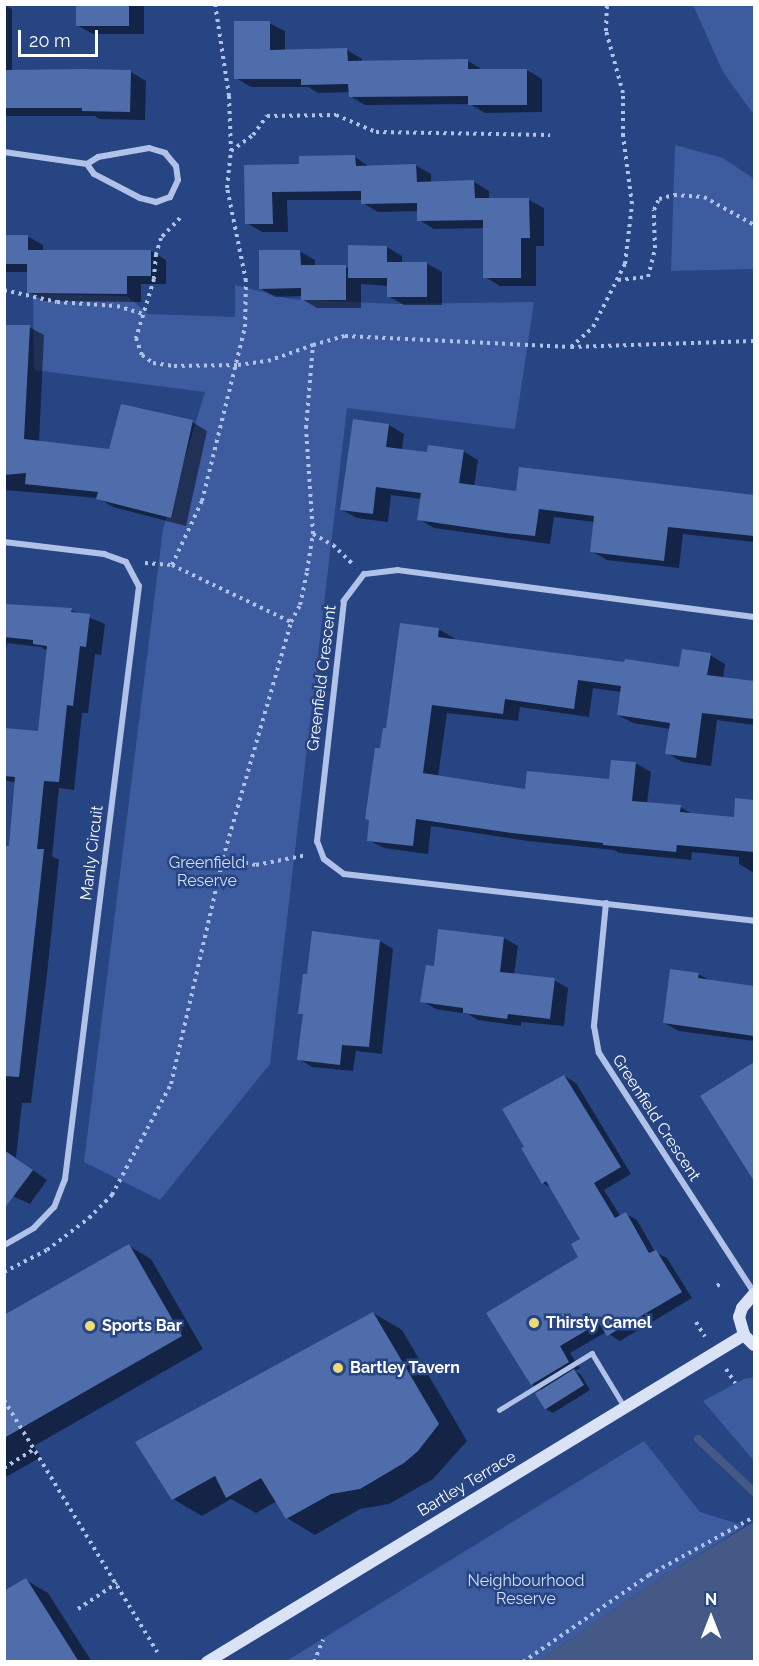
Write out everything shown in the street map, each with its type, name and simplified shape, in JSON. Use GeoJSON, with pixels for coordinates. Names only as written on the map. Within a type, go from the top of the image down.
{"type":"FeatureCollection","features":[{"type":"Feature","properties":{"kind":"street"},"geometry":{"type":"LineString","coordinates":[[4,152],[87,164],[98,157],[149,148],[165,153],[176,166],[178,180],[170,197],[156,202],[140,198],[94,174],[87,164]]}},
{"type":"Feature","properties":{"kind":"street"},"geometry":{"type":"LineString","coordinates":[[4,542],[104,554],[126,562]]}},
{"type":"Feature","properties":{"kind":"street","name":"Manly Circuit"},"geometry":{"type":"LineString","coordinates":[[4,1245],[34,1228],[48,1214],[54,1207],[65,1179],[139,586],[126,562]]}},
{"type":"Feature","properties":{"kind":"street"},"geometry":{"type":"LineString","coordinates":[[364,574],[398,570],[754,617]]}},
{"type":"Feature","properties":{"kind":"street","name":"Greenfield Crescent"},"geometry":{"type":"LineString","coordinates":[[321,851],[317,841],[344,601],[364,574]]}},
{"type":"Feature","properties":{"kind":"street"},"geometry":{"type":"LineString","coordinates":[[321,851],[324,859],[345,874],[754,921]]}},
{"type":"Feature","properties":{"kind":"street","name":"Greenfield Crescent"},"geometry":{"type":"LineString","coordinates":[[606,903],[594,1026],[599,1053],[754,1294]]}},
{"type":"Feature","properties":{"kind":"street"},"geometry":{"type":"LineString","coordinates":[[754,1294],[742,1308],[739,1317],[744,1335],[754,1345]]}},
{"type":"Feature","properties":{"kind":"street","name":"Bartley Terrace"},"geometry":{"type":"LineString","coordinates":[[207,1662],[744,1335]]}},
{"type":"Feature","properties":{"kind":"lane"},"geometry":{"type":"LineString","coordinates":[[499,1410],[592,1353],[625,1407]]}},
{"type":"Feature","properties":{"kind":"path"},"geometry":{"type":"LineString","coordinates":[[171,565],[201,501],[238,365],[245,327],[246,281],[227,188],[231,151],[229,96],[215,4]]}},
{"type":"Feature","properties":{"kind":"path"},"geometry":{"type":"LineString","coordinates":[[571,347],[593,327],[625,264],[632,204],[623,136],[623,93],[606,31],[607,4]]}},
{"type":"Feature","properties":{"kind":"path"},"geometry":{"type":"LineString","coordinates":[[231,151],[253,135],[267,116],[336,115],[376,132],[550,135]]}},
{"type":"Feature","properties":{"kind":"path"},"geometry":{"type":"LineString","coordinates":[[617,280],[648,277],[655,248],[654,210],[659,199],[674,195],[704,197],[754,225]]}},
{"type":"Feature","properties":{"kind":"path"},"geometry":{"type":"LineString","coordinates":[[180,218],[161,238],[156,254],[154,279],[136,338],[142,355],[153,363],[174,366],[238,365],[268,361],[313,345]]}},
{"type":"Feature","properties":{"kind":"path"},"geometry":{"type":"LineString","coordinates":[[4,290],[57,302],[117,306],[144,314]]}},
{"type":"Feature","properties":{"kind":"path"},"geometry":{"type":"LineString","coordinates":[[313,534],[333,545],[364,574]]}},
{"type":"Feature","properties":{"kind":"path"},"geometry":{"type":"LineString","coordinates":[[126,562],[171,565],[291,622]]}},
{"type":"Feature","properties":{"kind":"path"},"geometry":{"type":"LineString","coordinates":[[223,858],[256,865],[296,859],[321,851]]}},
{"type":"Feature","properties":{"kind":"path"},"geometry":{"type":"LineString","coordinates":[[4,1272],[47,1250],[89,1218]]}},
{"type":"Feature","properties":{"kind":"path"},"geometry":{"type":"LineString","coordinates":[[717,1286],[723,1282]]}},
{"type":"Feature","properties":{"kind":"path"},"geometry":{"type":"LineString","coordinates":[[696,1322],[706,1337]]}},
{"type":"Feature","properties":{"kind":"path"},"geometry":{"type":"LineString","coordinates":[[726,1368],[735,1383]]}},
{"type":"Feature","properties":{"kind":"path"},"geometry":{"type":"LineString","coordinates":[[4,1400],[157,1652]]}},
{"type":"Feature","properties":{"kind":"path"},"geometry":{"type":"LineString","coordinates":[[4,1468],[35,1449]]}},
{"type":"Feature","properties":{"kind":"path"},"geometry":{"type":"LineString","coordinates":[[523,1662],[649,1575],[754,1517]]}},
{"type":"Feature","properties":{"kind":"path"},"geometry":{"type":"LineString","coordinates":[[78,1609],[117,1583]]}},
{"type":"Feature","properties":{"kind":"path"},"geometry":{"type":"LineString","coordinates":[[314,1662],[323,1640]]}},
{"type":"Feature","properties":{"kind":"green space"},"geometry":{"type":"Polygon","coordinates":[[[693,5],[754,5],[754,115],[723,72],[693,5]]]}},
{"type":"Feature","properties":{"kind":"green space"},"geometry":{"type":"Polygon","coordinates":[[[675,145],[723,158],[754,179],[754,269],[671,271],[675,145]]]}},
{"type":"Feature","properties":{"kind":"green space","name":"Greenfield Reserve"},"geometry":{"type":"Polygon","coordinates":[[[235,285],[291,299],[395,304],[534,302],[515,429],[347,408],[270,1064],[160,1200],[84,1162],[163,529],[205,392],[34,370],[33,294],[127,296],[148,314],[235,317],[235,285]]]}},
{"type":"Feature","properties":{"kind":"green space"},"geometry":{"type":"Polygon","coordinates":[[[754,1377],[754,1461],[703,1401],[744,1379],[754,1377]]]}},
{"type":"Feature","properties":{"kind":"green space","name":"Neighbourhood Reserve"},"geometry":{"type":"Polygon","coordinates":[[[644,1441],[700,1512],[745,1526],[668,1573],[538,1661],[285,1662],[644,1441]]]}},
{"type":"Feature","properties":{"kind":"shaded area"},"geometry":{"type":"Polygon","coordinates":[[[754,1522],[754,1661],[538,1661],[668,1573],[754,1522]]]}},
{"type":"Feature","properties":{"kind":"building"},"geometry":{"type":"Polygon","coordinates":[[[76,4],[129,4],[129,26],[76,26],[76,4]]]}},
{"type":"Feature","properties":{"kind":"building"},"geometry":{"type":"Polygon","coordinates":[[[234,21],[270,21],[270,50],[347,48],[348,61],[468,59],[468,69],[527,69],[527,105],[468,105],[468,96],[349,97],[348,84],[301,85],[301,79],[234,79],[234,21]]]}},
{"type":"Feature","properties":{"kind":"building"},"geometry":{"type":"Polygon","coordinates":[[[4,70],[131,70],[130,112],[82,111],[82,108],[4,108],[4,70]]]}},
{"type":"Feature","properties":{"kind":"building"},"geometry":{"type":"Polygon","coordinates":[[[355,155],[356,166],[416,164],[417,182],[474,180],[475,198],[529,198],[530,238],[521,238],[521,278],[483,278],[483,220],[417,221],[417,203],[361,204],[361,191],[272,192],[273,224],[245,224],[244,165],[299,164],[299,156],[355,155]]]}},
{"type":"Feature","properties":{"kind":"building"},"geometry":{"type":"Polygon","coordinates":[[[4,235],[28,235],[28,264],[4,264],[4,235]]]}},
{"type":"Feature","properties":{"kind":"building"},"geometry":{"type":"Polygon","coordinates":[[[348,245],[387,246],[387,262],[427,262],[427,297],[387,297],[387,278],[348,278],[348,245]]]}},
{"type":"Feature","properties":{"kind":"building"},"geometry":{"type":"Polygon","coordinates":[[[27,250],[151,250],[151,276],[127,276],[127,294],[27,293],[27,250]]]}},
{"type":"Feature","properties":{"kind":"building"},"geometry":{"type":"Polygon","coordinates":[[[259,250],[300,250],[301,265],[346,265],[346,300],[301,300],[301,288],[259,289],[259,250]]]}},
{"type":"Feature","properties":{"kind":"building"},"geometry":{"type":"Polygon","coordinates":[[[4,325],[30,325],[24,439],[109,449],[121,404],[193,420],[171,518],[96,499],[98,492],[25,484],[26,473],[4,475],[4,325]]]}},
{"type":"Feature","properties":{"kind":"building"},"geometry":{"type":"Polygon","coordinates":[[[353,419],[389,424],[386,447],[427,452],[428,445],[464,450],[459,483],[516,491],[519,467],[754,495],[754,536],[668,527],[664,561],[590,552],[594,516],[539,509],[535,536],[506,533],[417,520],[421,493],[376,487],[373,514],[340,510],[353,419]]]}},
{"type":"Feature","properties":{"kind":"building"},"geometry":{"type":"Polygon","coordinates":[[[4,604],[72,608],[71,612],[90,614],[86,647],[80,646],[73,706],[67,705],[59,782],[44,781],[37,849],[44,849],[19,1077],[4,1076],[4,846],[9,846],[15,777],[4,776],[4,728],[38,731],[47,646],[33,644],[33,640],[4,637],[4,604]]]}},
{"type":"Feature","properties":{"kind":"building"},"geometry":{"type":"Polygon","coordinates":[[[400,623],[439,628],[438,637],[624,662],[625,659],[679,667],[682,649],[711,653],[707,675],[754,681],[754,719],[702,713],[696,758],[665,754],[670,723],[617,715],[621,686],[578,680],[574,709],[505,699],[503,714],[432,705],[423,773],[525,789],[527,771],[609,779],[611,760],[636,762],[632,801],[681,805],[680,812],[734,817],[735,798],[754,800],[754,852],[677,845],[676,852],[603,845],[603,843],[416,819],[413,846],[367,841],[369,820],[365,819],[375,748],[380,748],[383,728],[386,728],[400,623]]]}},
{"type":"Feature","properties":{"kind":"building"},"geometry":{"type":"Polygon","coordinates":[[[438,929],[504,937],[500,972],[555,978],[550,1019],[508,1014],[507,1019],[463,1013],[463,1008],[420,1002],[426,965],[434,966],[438,929]]]}},
{"type":"Feature","properties":{"kind":"building"},"geometry":{"type":"Polygon","coordinates":[[[312,931],[380,940],[369,1047],[342,1045],[340,1065],[297,1060],[303,1014],[298,1014],[303,974],[307,974],[312,931]]]}},
{"type":"Feature","properties":{"kind":"building"},"geometry":{"type":"Polygon","coordinates":[[[670,969],[699,973],[698,978],[754,986],[754,1036],[663,1023],[670,969]]]}},
{"type":"Feature","properties":{"kind":"building"},"geometry":{"type":"Polygon","coordinates":[[[754,1062],[754,1181],[700,1096],[754,1062]]]}},
{"type":"Feature","properties":{"kind":"building"},"geometry":{"type":"Polygon","coordinates":[[[564,1075],[621,1167],[594,1183],[615,1218],[626,1212],[649,1253],[656,1250],[682,1292],[607,1336],[599,1323],[560,1346],[569,1362],[531,1385],[486,1313],[578,1257],[571,1244],[580,1239],[546,1181],[542,1184],[502,1109],[564,1075]]]}},
{"type":"Feature","properties":{"kind":"building"},"geometry":{"type":"Polygon","coordinates":[[[4,1150],[33,1170],[4,1209],[4,1150]]]}},
{"type":"Feature","properties":{"kind":"building","name":"Sports Bar"},"geometry":{"type":"Polygon","coordinates":[[[129,1244],[182,1336],[4,1438],[4,1315],[129,1244]]]}},
{"type":"Feature","properties":{"kind":"building","name":"Bartley Tavern"},"geometry":{"type":"Polygon","coordinates":[[[373,1312],[439,1424],[418,1451],[404,1463],[360,1489],[331,1494],[286,1519],[261,1478],[226,1498],[215,1476],[172,1500],[135,1442],[373,1312]]]}},
{"type":"Feature","properties":{"kind":"building"},"geometry":{"type":"Polygon","coordinates":[[[574,1369],[584,1385],[545,1409],[535,1393],[574,1369]]]}},
{"type":"Feature","properties":{"kind":"building"},"geometry":{"type":"Polygon","coordinates":[[[26,1578],[79,1662],[4,1662],[4,1591],[26,1578]]]}},
{"type":"Feature","properties":{"kind":"waterway"},"geometry":{"type":"LineString","coordinates":[[698,1439],[754,1492]]}},
{"type":"Feature","properties":{"kind":"place","name":"Thirsty Camel"},"geometry":{"type":"Point","coordinates":[534,1323]}},
{"type":"Feature","properties":{"kind":"place","name":"Sports Bar"},"geometry":{"type":"Point","coordinates":[90,1326]}},
{"type":"Feature","properties":{"kind":"place","name":"Bartley Tavern"},"geometry":{"type":"Point","coordinates":[338,1368]}}]}
